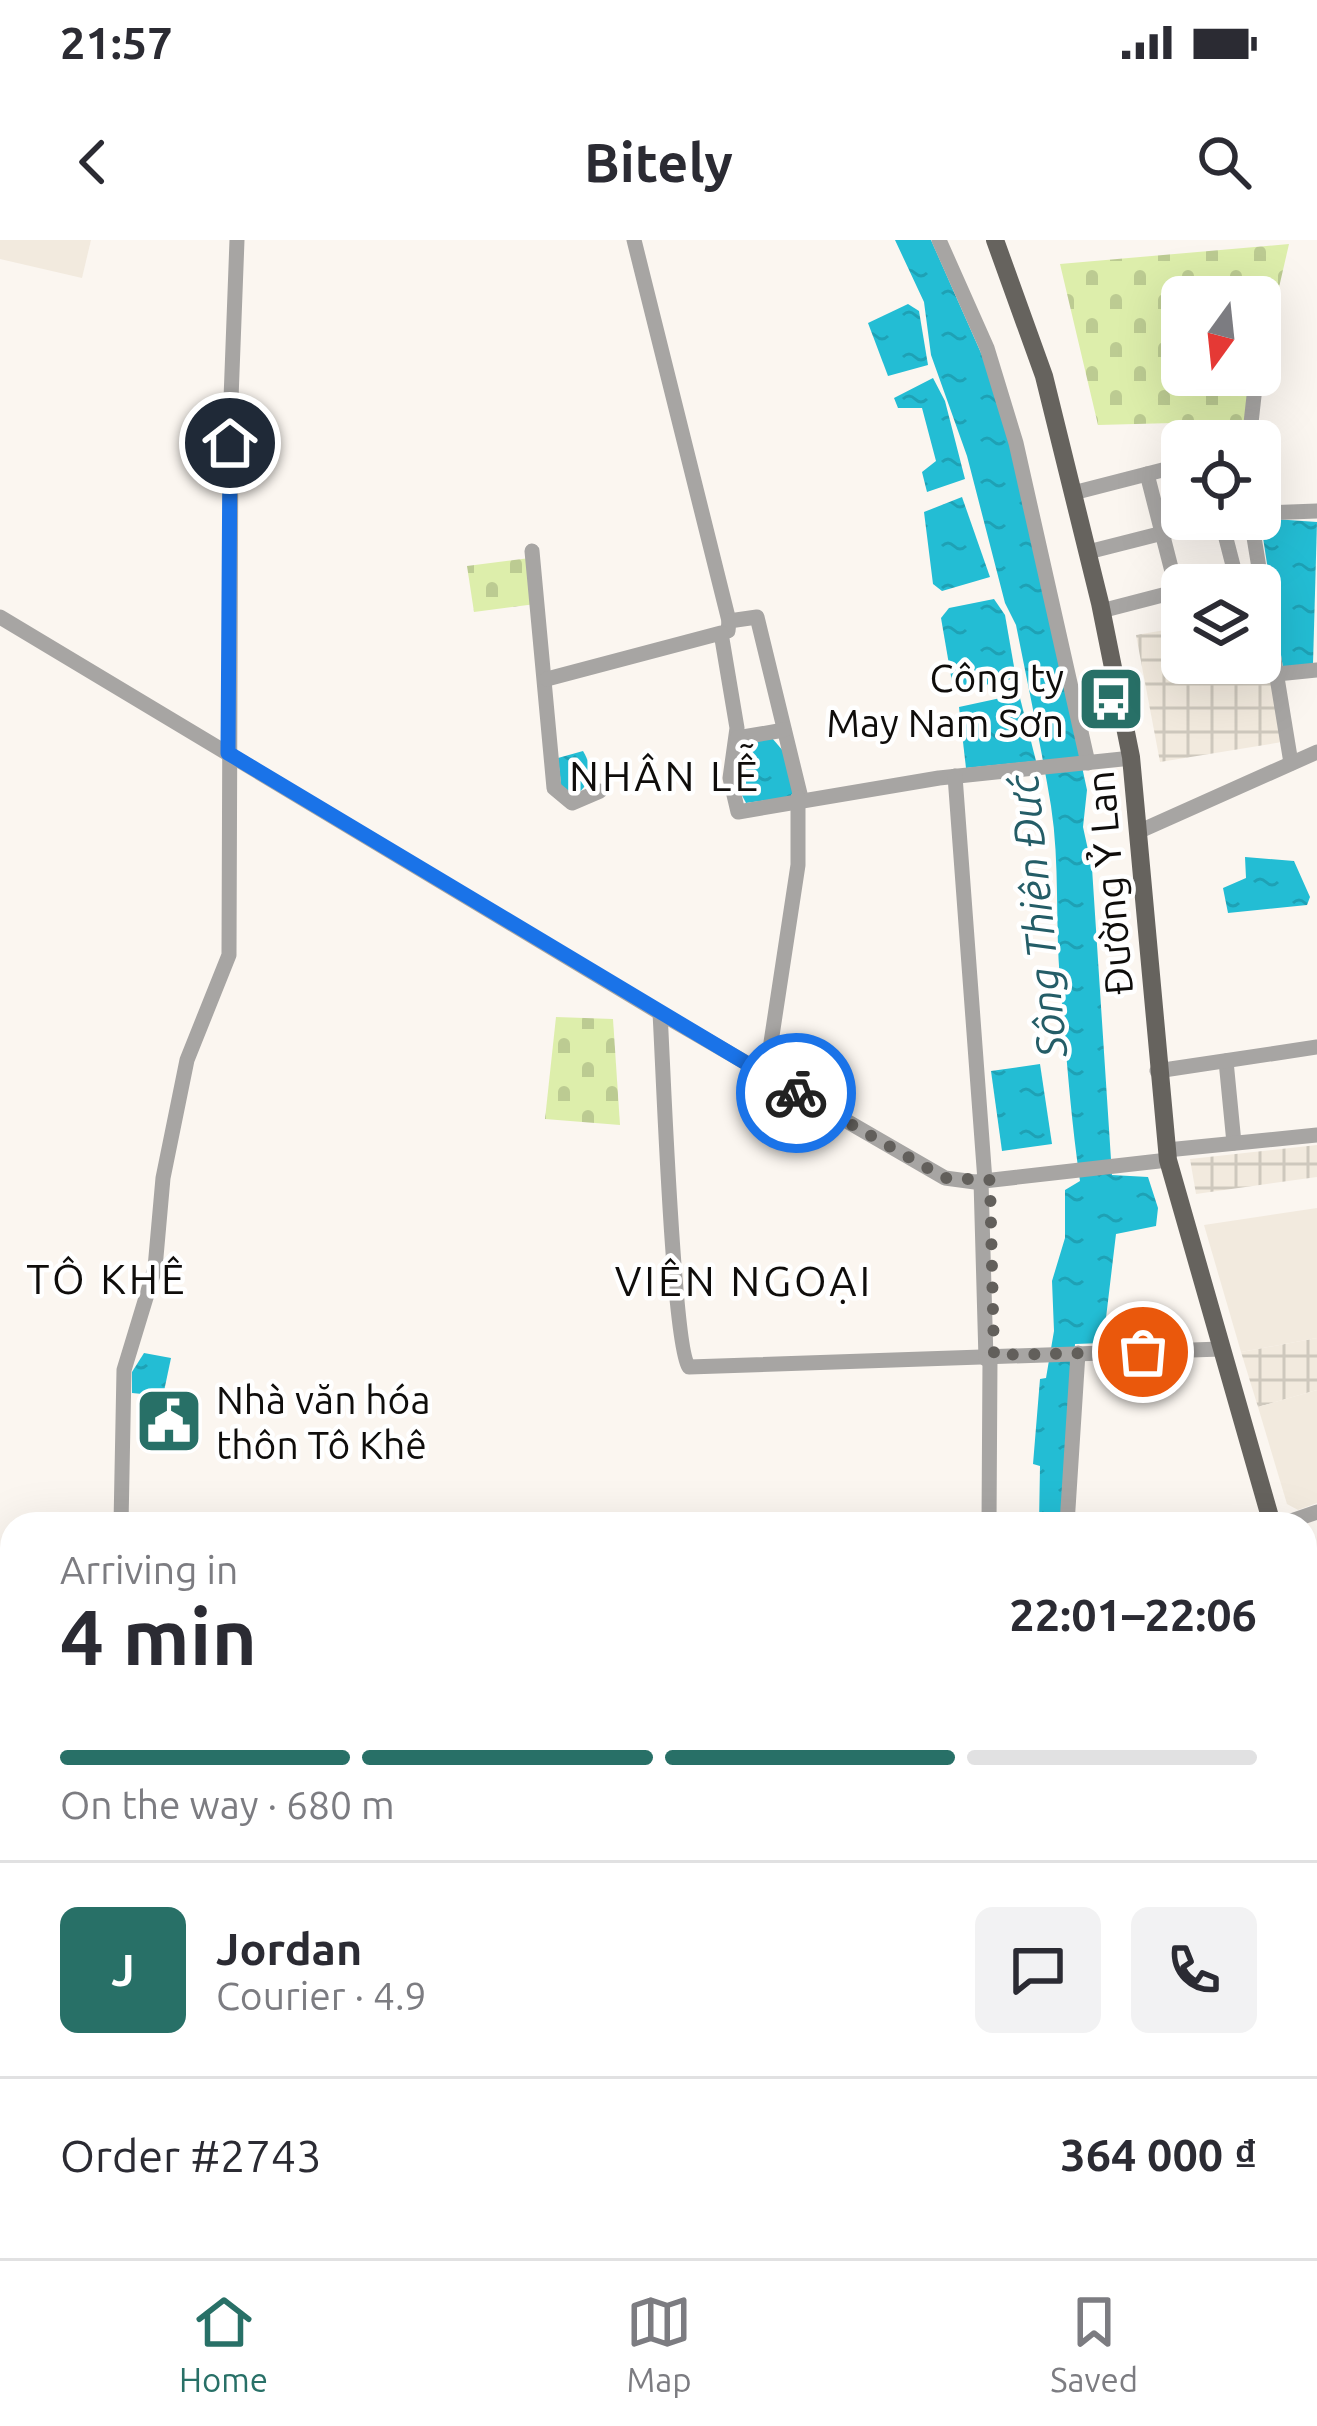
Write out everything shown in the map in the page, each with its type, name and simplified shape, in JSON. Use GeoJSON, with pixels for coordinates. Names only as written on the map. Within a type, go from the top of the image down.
{"type":"FeatureCollection","features":[{"type":"Feature","properties":{"kind":"main road","name":"Đường Ỷ Lan"},"geometry":{"type":"LineString","coordinates":[[994,240],[1044,376],[1101,611],[1132,758],[1168,1155],[1269,1512]]}},
{"type":"Feature","properties":{"kind":"street"},"geometry":{"type":"LineString","coordinates":[[121,1512],[124,1370],[153,1278],[163,1178],[187,1060],[229,955],[237,240]]}},
{"type":"Feature","properties":{"kind":"street"},"geometry":{"type":"LineString","coordinates":[[634,240],[725,627],[737,738],[730,778],[738,812],[799,798],[955,776],[1132,758]]}},
{"type":"Feature","properties":{"kind":"street"},"geometry":{"type":"LineString","coordinates":[[939,240],[987,348],[1016,443],[1088,763]]}},
{"type":"Feature","properties":{"kind":"street"},"geometry":{"type":"LineString","coordinates":[[1073,493],[1161,470]]}},
{"type":"Feature","properties":{"kind":"street"},"geometry":{"type":"LineString","coordinates":[[1147,474],[1161,529]]}},
{"type":"Feature","properties":{"kind":"street"},"geometry":{"type":"LineString","coordinates":[[1281,512],[1317,511]]}},
{"type":"Feature","properties":{"kind":"street"},"geometry":{"type":"LineString","coordinates":[[1088,552],[1161,533]]}},
{"type":"Feature","properties":{"kind":"street"},"geometry":{"type":"LineString","coordinates":[[532,551],[556,793],[572,803],[600,791]]}},
{"type":"Feature","properties":{"kind":"street"},"geometry":{"type":"LineString","coordinates":[[1101,611],[1161,595]]}},
{"type":"Feature","properties":{"kind":"street"},"geometry":{"type":"LineString","coordinates":[[0,617],[659,1013],[945,1178],[985,1181],[1317,1135]]}},
{"type":"Feature","properties":{"kind":"street"},"geometry":{"type":"LineString","coordinates":[[547,679],[757,617],[799,798],[798,865],[766,1075]]}},
{"type":"Feature","properties":{"kind":"street"},"geometry":{"type":"LineString","coordinates":[[1281,674],[1317,670]]}},
{"type":"Feature","properties":{"kind":"street"},"geometry":{"type":"LineString","coordinates":[[1278,684],[1291,763]]}},
{"type":"Feature","properties":{"kind":"street"},"geometry":{"type":"LineString","coordinates":[[737,738],[784,730]]}},
{"type":"Feature","properties":{"kind":"street"},"geometry":{"type":"LineString","coordinates":[[1140,831],[1178,818],[1317,752]]}},
{"type":"Feature","properties":{"kind":"street"},"geometry":{"type":"LineString","coordinates":[[955,776],[985,1181],[989,1512]]}},
{"type":"Feature","properties":{"kind":"street"},"geometry":{"type":"LineString","coordinates":[[659,1013],[675,1299],[686,1365],[703,1369],[1221,1349]]}},
{"type":"Feature","properties":{"kind":"street"},"geometry":{"type":"LineString","coordinates":[[1157,1071],[1317,1048]]}},
{"type":"Feature","properties":{"kind":"street"},"geometry":{"type":"LineString","coordinates":[[1226,1061],[1234,1143]]}},
{"type":"Feature","properties":{"kind":"street"},"geometry":{"type":"LineString","coordinates":[[1068,1512],[1078,1353]]}},
{"type":"Feature","properties":{"kind":"shaded area"},"geometry":{"type":"Polygon","coordinates":[[[0,240],[91,240],[82,278],[0,259],[0,240]]]}},
{"type":"Feature","properties":{"kind":"shaded area"},"geometry":{"type":"Polygon","coordinates":[[[1161,631],[1161,684],[1272,684],[1282,742],[1160,762],[1136,635],[1161,631]]]}},
{"type":"Feature","properties":{"kind":"shaded area"},"geometry":{"type":"Polygon","coordinates":[[[1317,1145],[1317,1177],[1196,1194],[1190,1159],[1317,1145]]]}},
{"type":"Feature","properties":{"kind":"shaded area"},"geometry":{"type":"Polygon","coordinates":[[[1317,1208],[1317,1338],[1241,1352],[1204,1225],[1317,1208]]]}},
{"type":"Feature","properties":{"kind":"shaded area"},"geometry":{"type":"Polygon","coordinates":[[[1317,1338],[1317,1390],[1258,1407],[1241,1352],[1317,1338]]]}},
{"type":"Feature","properties":{"kind":"shaded area"},"geometry":{"type":"Polygon","coordinates":[[[1317,1390],[1317,1503],[1298,1510],[1287,1504],[1258,1407],[1317,1390]]]}},
{"type":"Feature","properties":{"kind":"green space"},"geometry":{"type":"Polygon","coordinates":[[[1289,244],[1281,279],[1161,276],[1161,396],[1254,396],[1248,420],[1098,425],[1060,264],[1289,244]]]}},
{"type":"Feature","properties":{"kind":"green space"},"geometry":{"type":"Polygon","coordinates":[[[530,558],[536,604],[474,612],[467,566],[530,558]]]}},
{"type":"Feature","properties":{"kind":"green space"},"geometry":{"type":"Polygon","coordinates":[[[556,1017],[613,1019],[620,1125],[545,1119],[556,1017]]]}},
{"type":"Feature","properties":{"kind":"water"},"geometry":{"type":"Polygon","coordinates":[[[895,240],[931,240],[989,371],[1018,468],[1087,790],[1083,827],[1092,868],[1112,1175],[1148,1177],[1158,1208],[1156,1226],[1116,1234],[1103,1343],[1075,1344],[1065,1512],[1039,1512],[1040,1466],[1033,1464],[1040,1379],[1046,1378],[1054,1331],[1052,1281],[1065,1238],[1065,1190],[1080,1181],[1060,981],[1051,806],[1016,625],[1005,603],[967,456],[931,355],[924,302],[895,240]]]}},
{"type":"Feature","properties":{"kind":"water"},"geometry":{"type":"Polygon","coordinates":[[[908,304],[919,311],[928,365],[888,376],[868,323],[908,304]]]}},
{"type":"Feature","properties":{"kind":"water"},"geometry":{"type":"Polygon","coordinates":[[[933,378],[945,401],[965,479],[927,492],[922,472],[936,461],[922,408],[898,408],[894,398],[933,378]]]}},
{"type":"Feature","properties":{"kind":"water"},"geometry":{"type":"Polygon","coordinates":[[[962,497],[990,577],[942,591],[933,584],[924,512],[962,497]]]}},
{"type":"Feature","properties":{"kind":"water"},"geometry":{"type":"Polygon","coordinates":[[[1281,519],[1317,522],[1313,664],[1283,668],[1281,564],[1267,564],[1263,540],[1281,540],[1281,519]]]}},
{"type":"Feature","properties":{"kind":"water"},"geometry":{"type":"Polygon","coordinates":[[[994,599],[1005,615],[1016,678],[959,691],[952,682],[941,618],[949,608],[994,599]]]}},
{"type":"Feature","properties":{"kind":"water"},"geometry":{"type":"Polygon","coordinates":[[[1019,694],[1036,761],[966,768],[959,707],[1019,694]]]}},
{"type":"Feature","properties":{"kind":"water"},"geometry":{"type":"Polygon","coordinates":[[[772,738],[784,752],[794,791],[790,797],[746,803],[736,784],[743,745],[772,738]]]}},
{"type":"Feature","properties":{"kind":"water"},"geometry":{"type":"Polygon","coordinates":[[[583,751],[589,769],[585,786],[576,795],[562,793],[558,758],[583,751]]]}},
{"type":"Feature","properties":{"kind":"water"},"geometry":{"type":"Polygon","coordinates":[[[1245,857],[1294,861],[1310,897],[1307,905],[1228,913],[1223,888],[1246,878],[1245,857]]]}},
{"type":"Feature","properties":{"kind":"water"},"geometry":{"type":"Polygon","coordinates":[[[1040,1064],[1052,1144],[1002,1151],[991,1071],[1040,1064]]]}},
{"type":"Feature","properties":{"kind":"water"},"geometry":{"type":"Polygon","coordinates":[[[144,1353],[171,1358],[163,1396],[132,1393],[132,1372],[144,1353]]]}},
{"type":"Feature","properties":{"kind":"way so far"},"geometry":{"type":"LineString","coordinates":[[796,1093],[945,1178],[990,1180],[994,1355],[1143,1352]]}},
{"type":"Feature","properties":{"kind":"place","name":"Công ty May Nam Sơn"},"geometry":{"type":"Point","coordinates":[1111,699]}},
{"type":"Feature","properties":{"kind":"place","name":"Nhà văn hóa thôn Tô Khê"},"geometry":{"type":"Point","coordinates":[169,1421]}},
{"type":"Feature","properties":{"kind":"district","name":"NHÂN LỄ"},"geometry":{"type":"Point","coordinates":[665,775]}},
{"type":"Feature","properties":{"kind":"district","name":"TÔ KHÊ"},"geometry":{"type":"Point","coordinates":[107,1278]}},
{"type":"Feature","properties":{"kind":"district","name":"VIÊN NGOẠI"},"geometry":{"type":"Point","coordinates":[744,1280]}},
{"type":"Feature","properties":{"kind":"route"},"geometry":{"type":"LineString","coordinates":[[230,443],[228,753],[796,1093]]}},
{"type":"Feature","properties":{"kind":"water label","name":"Sông Thiên Đức"},"geometry":{"type":"Point","coordinates":[1037,916]}}]}
